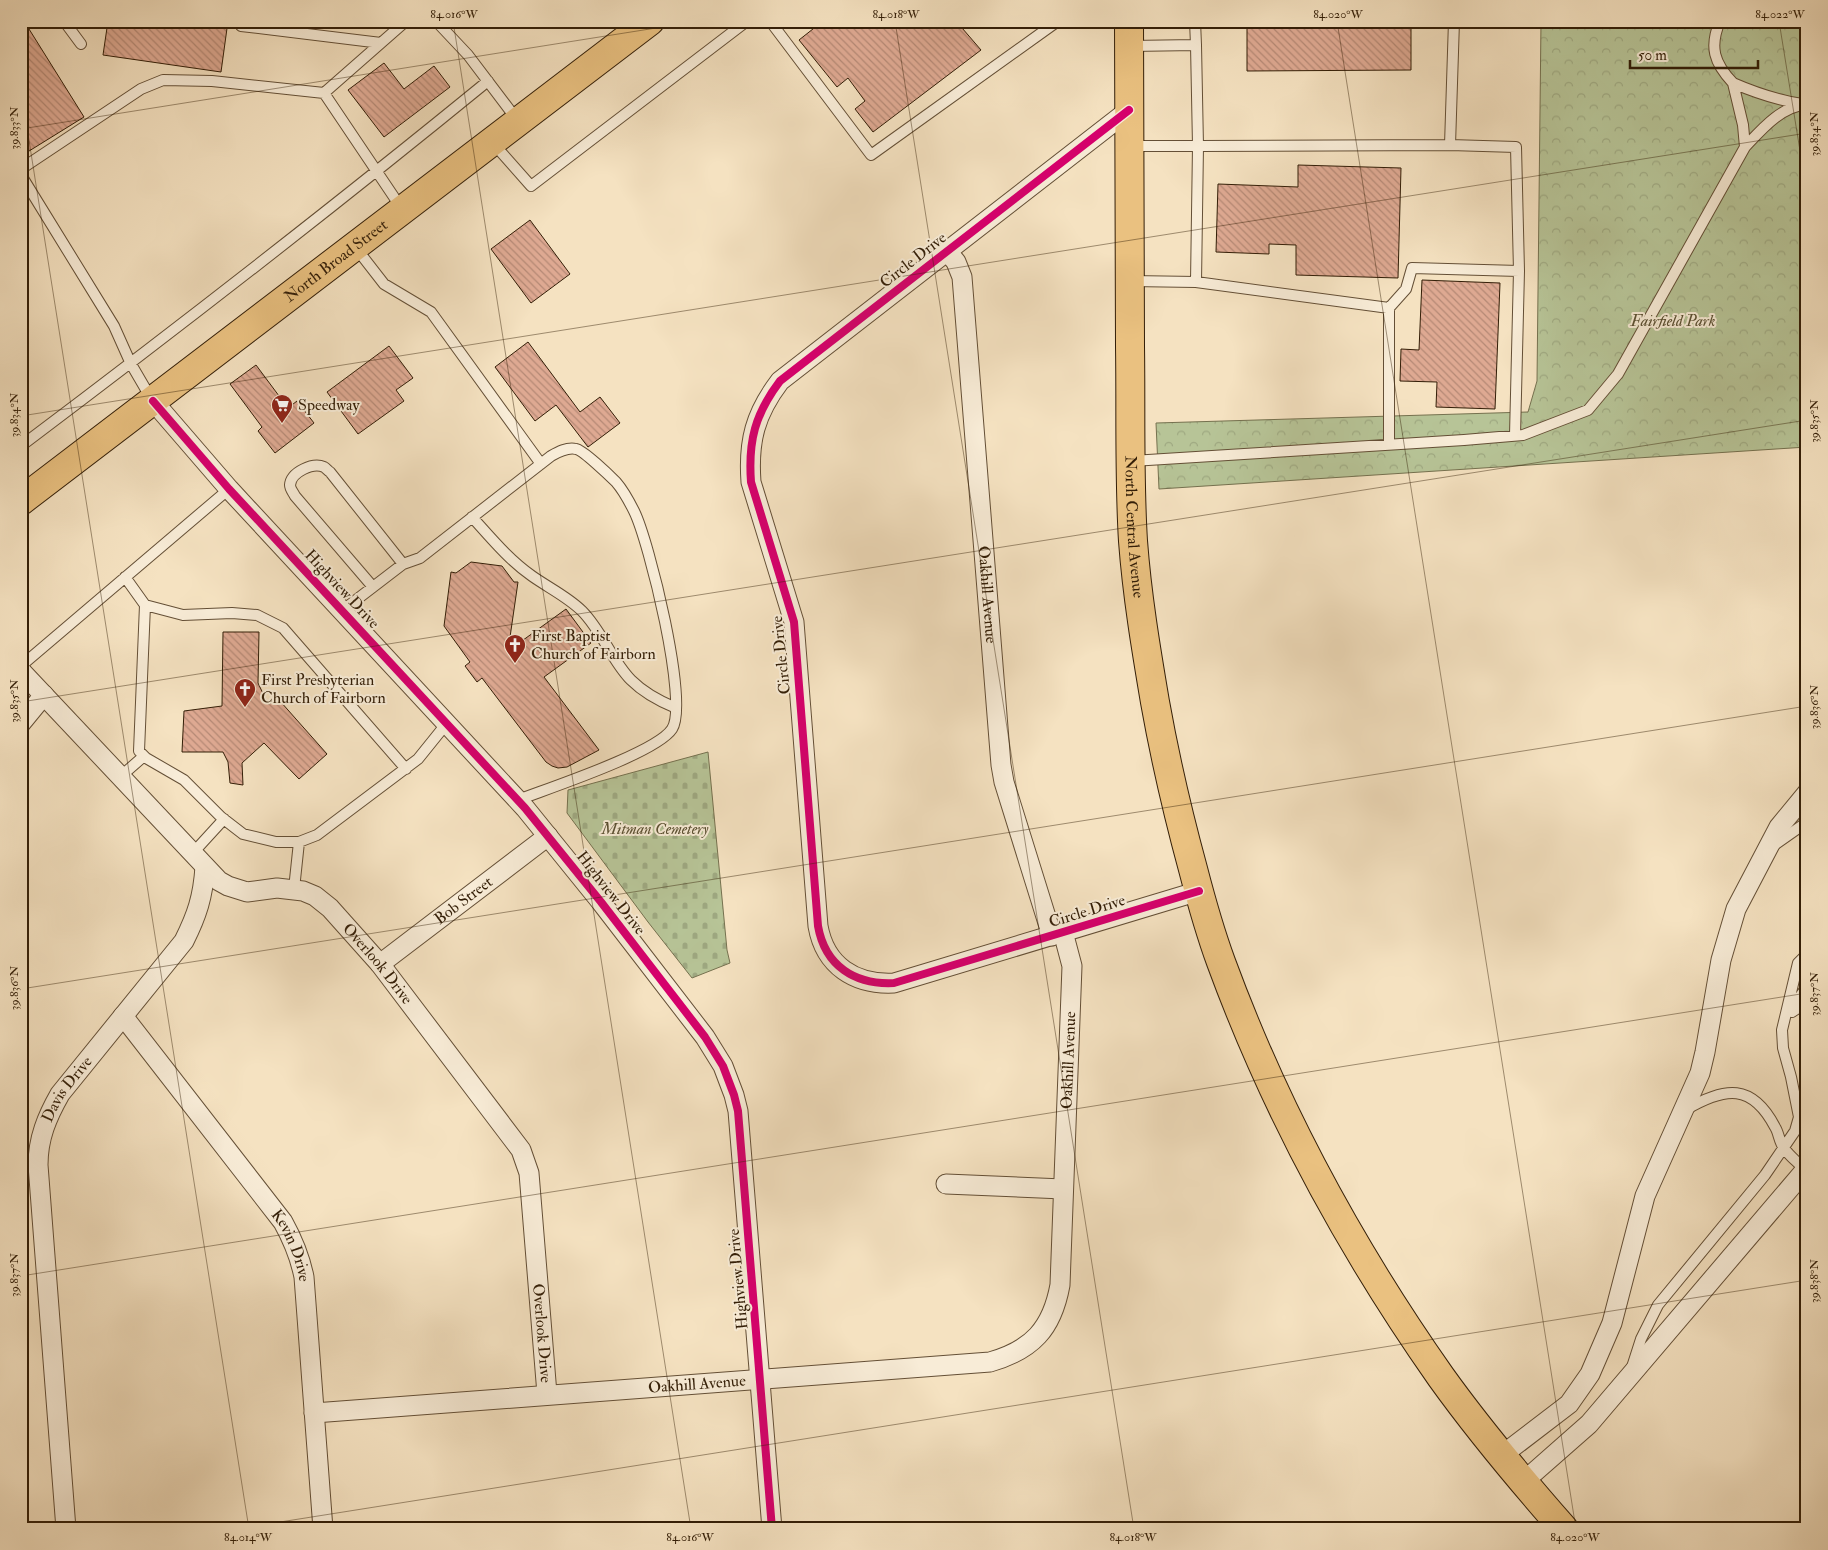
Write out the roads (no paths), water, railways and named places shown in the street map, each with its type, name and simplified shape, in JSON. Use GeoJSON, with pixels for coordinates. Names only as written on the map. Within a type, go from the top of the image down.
{"type":"FeatureCollection","features":[{"type":"Feature","properties":{"kind":"main road","name":"North Broad Street"},"geometry":{"type":"LineString","coordinates":[[21,501],[650,21]]}},
{"type":"Feature","properties":{"kind":"main road","name":"North Central Avenue"},"geometry":{"type":"LineString","coordinates":[[1129,34],[1133,543],[1149,668],[1162,744],[1181,826],[1199,891],[1219,958],[1242,1018],[1277,1096],[1322,1186],[1355,1244],[1411,1333],[1444,1380],[1502,1456],[1564,1529]]}},
{"type":"Feature","properties":{"kind":"street","name":"Circle Drive"},"geometry":{"type":"LineString","coordinates":[[1129,110],[780,381],[767,398],[758,415],[752,438],[751,482],[794,622],[818,926],[825,948],[834,962],[860,980],[878,984],[894,983],[1199,891]]}},
{"type":"Feature","properties":{"kind":"street","name":"Oakhill Avenue"},"geometry":{"type":"LineString","coordinates":[[314,1413],[990,1362],[1021,1351],[1044,1329],[1052,1316],[1060,1285],[1072,966],[1057,934],[1000,765],[962,277],[956,262],[947,251]]}},
{"type":"Feature","properties":{"kind":"street","name":"Highview Drive"},"geometry":{"type":"LineString","coordinates":[[152,400],[229,489],[518,800],[706,1037],[723,1066],[738,1111],[772,1529]]}},
{"type":"Feature","properties":{"kind":"street","name":"Overlook Drive"},"geometry":{"type":"LineString","coordinates":[[21,671],[198,861],[219,881],[237,890],[247,892],[277,888],[303,891],[323,901],[380,964],[521,1150],[526,1159],[529,1173],[547,1394]]}},
{"type":"Feature","properties":{"kind":"street"},"geometry":{"type":"LineString","coordinates":[[21,723],[44,695]]}},
{"type":"Feature","properties":{"kind":"street"},"geometry":{"type":"LineString","coordinates":[[1502,1456],[1568,1404],[1590,1374],[1612,1324],[1644,1196],[1702,1066],[1721,960],[1736,909],[1779,827],[1807,793]]}},
{"type":"Feature","properties":{"kind":"street","name":"Bob Street"},"geometry":{"type":"LineString","coordinates":[[380,964],[548,836]]}},
{"type":"Feature","properties":{"kind":"street","name":"Davis Drive"},"geometry":{"type":"LineString","coordinates":[[66,1529],[38,1156],[43,1128],[48,1114],[60,1094],[184,941],[196,917],[201,900],[198,861]]}},
{"type":"Feature","properties":{"kind":"street","name":"Kevin Drive"},"geometry":{"type":"LineString","coordinates":[[123,1016],[283,1222],[300,1258],[304,1277],[323,1529]]}},
{"type":"Feature","properties":{"kind":"street"},"geometry":{"type":"LineString","coordinates":[[1523,1482],[1589,1424],[1806,1169]]}},
{"type":"Feature","properties":{"kind":"street"},"geometry":{"type":"LineString","coordinates":[[946,1184],[1063,1189]]}},
{"type":"Feature","properties":{"kind":"lane"},"geometry":{"type":"LineString","coordinates":[[64,21],[81,44]]}},
{"type":"Feature","properties":{"kind":"lane"},"geometry":{"type":"LineString","coordinates":[[21,169],[141,89],[163,80],[212,81],[324,93],[406,21]]}},
{"type":"Feature","properties":{"kind":"lane"},"geometry":{"type":"LineString","coordinates":[[436,21],[468,55],[519,122]]}},
{"type":"Feature","properties":{"kind":"lane"},"geometry":{"type":"LineString","coordinates":[[493,142],[531,186],[747,21]]}},
{"type":"Feature","properties":{"kind":"lane"},"geometry":{"type":"LineString","coordinates":[[770,21],[871,155],[1058,21]]}},
{"type":"Feature","properties":{"kind":"lane"},"geometry":{"type":"LineString","coordinates":[[1195,21],[1198,146],[1196,282]]}},
{"type":"Feature","properties":{"kind":"lane"},"geometry":{"type":"LineString","coordinates":[[1450,145],[1454,21]]}},
{"type":"Feature","properties":{"kind":"lane"},"geometry":{"type":"LineString","coordinates":[[1720,21],[1715,34],[1715,52],[1720,69],[1733,83],[1753,92],[1779,100],[1804,104]]}},
{"type":"Feature","properties":{"kind":"lane"},"geometry":{"type":"LineString","coordinates":[[241,26],[381,43]]}},
{"type":"Feature","properties":{"kind":"lane"},"geometry":{"type":"LineString","coordinates":[[1129,34],[1196,45]]}},
{"type":"Feature","properties":{"kind":"lane"},"geometry":{"type":"LineString","coordinates":[[21,446],[131,364],[376,172],[488,81]]}},
{"type":"Feature","properties":{"kind":"lane"},"geometry":{"type":"LineString","coordinates":[[1733,83],[1743,125],[1745,148]]}},
{"type":"Feature","properties":{"kind":"lane"},"geometry":{"type":"LineString","coordinates":[[324,93],[376,172],[404,210]]}},
{"type":"Feature","properties":{"kind":"lane"},"geometry":{"type":"LineString","coordinates":[[1131,461],[1515,436],[1523,435],[1588,410],[1618,374],[1745,148],[1767,123],[1804,104]]}},
{"type":"Feature","properties":{"kind":"lane"},"geometry":{"type":"LineString","coordinates":[[1130,146],[1450,145],[1516,147],[1519,271],[1515,436]]}},
{"type":"Feature","properties":{"kind":"lane"},"geometry":{"type":"LineString","coordinates":[[21,175],[114,326],[131,364],[152,400]]}},
{"type":"Feature","properties":{"kind":"lane"},"geometry":{"type":"LineString","coordinates":[[356,247],[384,284],[431,312],[541,464]]}},
{"type":"Feature","properties":{"kind":"lane"},"geometry":{"type":"LineString","coordinates":[[1389,445],[1389,308],[1406,290],[1412,268],[1519,271]]}},
{"type":"Feature","properties":{"kind":"lane"},"geometry":{"type":"LineString","coordinates":[[1130,281],[1196,282],[1389,308]]}},
{"type":"Feature","properties":{"kind":"lane"},"geometry":{"type":"LineString","coordinates":[[343,610],[403,564],[420,558],[558,452],[572,448],[578,449],[616,482],[635,512],[641,528],[665,618],[673,673],[676,708],[675,722],[671,730],[651,745],[592,772],[518,800]]}},
{"type":"Feature","properties":{"kind":"lane"},"geometry":{"type":"LineString","coordinates":[[373,587],[295,496],[290,482],[294,476],[313,465],[323,466],[330,472],[403,564]]}},
{"type":"Feature","properties":{"kind":"lane"},"geometry":{"type":"LineString","coordinates":[[21,666],[229,489]]}},
{"type":"Feature","properties":{"kind":"lane"},"geometry":{"type":"LineString","coordinates":[[472,517],[512,560],[531,576],[571,601],[583,611],[629,679],[642,691],[676,708]]}},
{"type":"Feature","properties":{"kind":"lane"},"geometry":{"type":"LineString","coordinates":[[125,577],[145,605],[140,751],[144,756],[184,780],[224,819],[243,834],[276,842],[299,842],[318,835],[418,759],[446,722]]}},
{"type":"Feature","properties":{"kind":"lane"},"geometry":{"type":"LineString","coordinates":[[145,605],[183,615],[257,614],[283,628],[406,768]]}},
{"type":"Feature","properties":{"kind":"lane"},"geometry":{"type":"LineString","coordinates":[[120,776],[144,756]]}},
{"type":"Feature","properties":{"kind":"lane"},"geometry":{"type":"LineString","coordinates":[[198,861],[224,819]]}},
{"type":"Feature","properties":{"kind":"lane"},"geometry":{"type":"LineString","coordinates":[[1766,850],[1807,822]]}},
{"type":"Feature","properties":{"kind":"lane"},"geometry":{"type":"LineString","coordinates":[[294,890],[299,842]]}},
{"type":"Feature","properties":{"kind":"lane"},"geometry":{"type":"LineString","coordinates":[[1630,1376],[1641,1339],[1658,1305],[1765,1175],[1795,1131],[1799,1117],[1783,1048],[1782,1030],[1798,963],[1807,954]]}},
{"type":"Feature","properties":{"kind":"lane"},"geometry":{"type":"LineString","coordinates":[[1785,1017],[1807,987]]}},
{"type":"Feature","properties":{"kind":"lane"},"geometry":{"type":"LineString","coordinates":[[1785,1017],[1807,1002]]}},
{"type":"Feature","properties":{"kind":"lane"},"geometry":{"type":"LineString","coordinates":[[1683,1111],[1717,1094],[1740,1092],[1760,1103],[1775,1127],[1784,1148],[1806,1169]]}},
{"type":"Feature","properties":{"kind":"place","name":"Speedway"},"geometry":{"type":"Point","coordinates":[282,424]}},
{"type":"Feature","properties":{"kind":"place","name":"First Baptist Church of Fairborn"},"geometry":{"type":"Point","coordinates":[515,664]}},
{"type":"Feature","properties":{"kind":"place","name":"First Presbyterian Church of Fairborn"},"geometry":{"type":"Point","coordinates":[245,708]}},
{"type":"Feature","properties":{"kind":"park label","name":"Fairfield Park"},"geometry":{"type":"Point","coordinates":[1673,321]}},
{"type":"Feature","properties":{"kind":"park label","name":"Mitman Cemetery"},"geometry":{"type":"Point","coordinates":[655,829]}}]}
